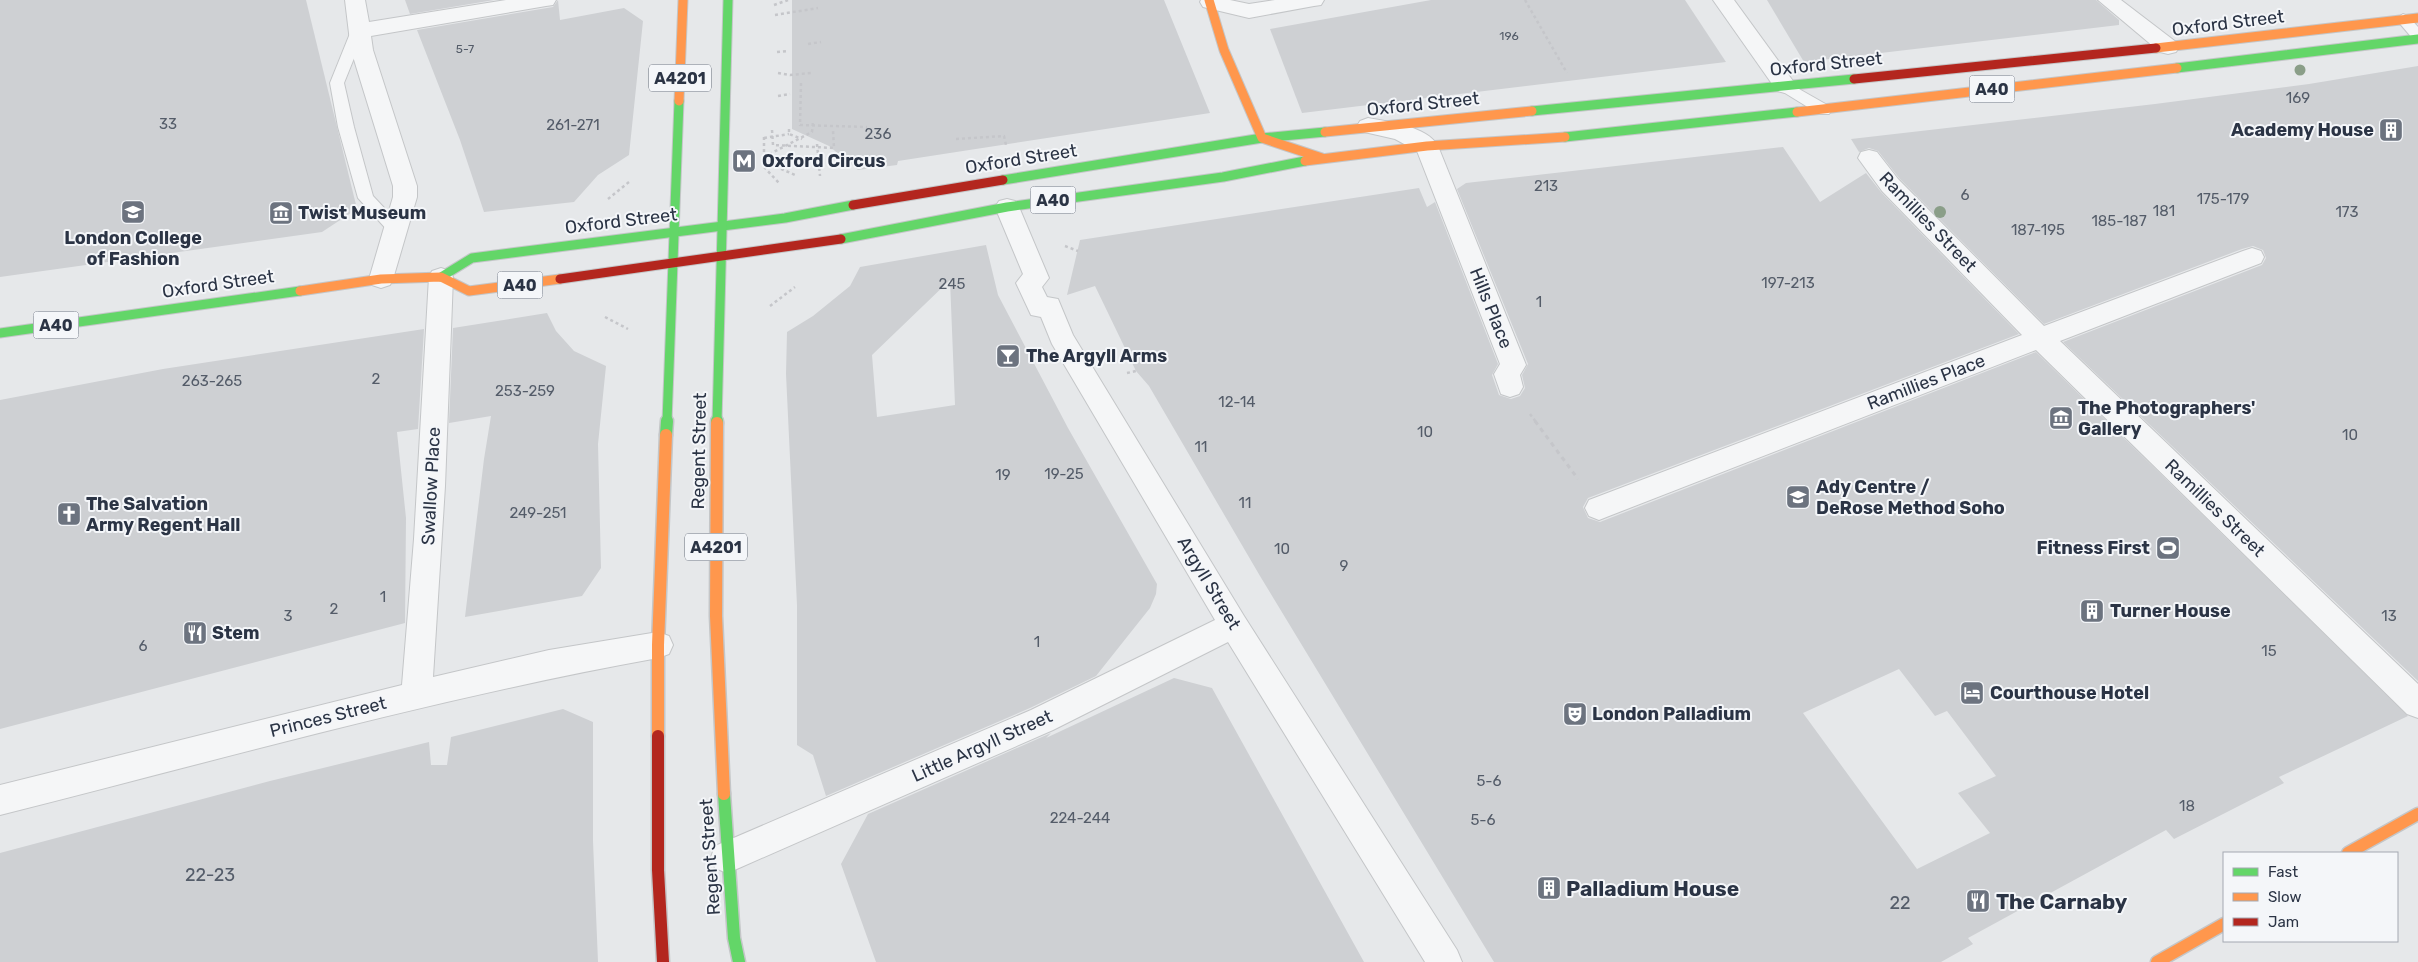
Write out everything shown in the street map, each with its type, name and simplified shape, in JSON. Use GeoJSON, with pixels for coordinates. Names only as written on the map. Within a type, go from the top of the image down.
{"type":"FeatureCollection","features":[{"type":"Feature","properties":{"kind":"main road","name":"Regent Street"},"geometry":{"type":"LineString","coordinates":[[663,962],[658,870],[658,645],[684,0]]}},
{"type":"Feature","properties":{"kind":"main road","name":"Regent Street"},"geometry":{"type":"LineString","coordinates":[[728,0],[720,258],[716,606],[727,857],[734,938],[739,962]]}},
{"type":"Feature","properties":{"kind":"main road"},"geometry":{"type":"LineString","coordinates":[[1210,1],[1224,50],[1262,138],[1322,158]]}},
{"type":"Feature","properties":{"kind":"main road","name":"Oxford Street"},"geometry":{"type":"LineString","coordinates":[[441,277],[472,258],[785,218],[909,195],[1262,138],[2168,48],[2418,18]]}},
{"type":"Feature","properties":{"kind":"main road","name":"Oxford Street"},"geometry":{"type":"LineString","coordinates":[[0,333],[381,279],[441,277],[469,291],[817,244],[1007,207],[1223,177],[1322,158],[1427,146],[1565,137],[1691,122],[1824,110],[2418,38]]}},
{"type":"Feature","properties":{"kind":"main road"},"geometry":{"type":"LineString","coordinates":[[2350,852],[2418,814]]}},
{"type":"Feature","properties":{"kind":"main road"},"geometry":{"type":"LineString","coordinates":[[2157,962],[2223,925]]}},
{"type":"Feature","properties":{"kind":"street"},"geometry":{"type":"LineString","coordinates":[[355,0],[358,31],[405,186],[405,197],[381,279]]}},
{"type":"Feature","properties":{"kind":"street"},"geometry":{"type":"LineString","coordinates":[[358,31],[546,0]]}},
{"type":"Feature","properties":{"kind":"street"},"geometry":{"type":"LineString","coordinates":[[1210,1],[1249,11],[1314,0]]}},
{"type":"Feature","properties":{"kind":"street"},"geometry":{"type":"LineString","coordinates":[[1723,0],[1784,86]]}},
{"type":"Feature","properties":{"kind":"street"},"geometry":{"type":"LineString","coordinates":[[2108,0],[2168,48]]}},
{"type":"Feature","properties":{"kind":"street"},"geometry":{"type":"LineString","coordinates":[[1368,126],[1401,132],[1427,146]]}},
{"type":"Feature","properties":{"kind":"street","name":"Hills Place"},"geometry":{"type":"LineString","coordinates":[[1427,146],[1513,365],[1506,374],[1510,387]]}},
{"type":"Feature","properties":{"kind":"street","name":"Ramillies Street"},"geometry":{"type":"LineString","coordinates":[[1869,158],[1890,185],[2040,338],[2418,704]]}},
{"type":"Feature","properties":{"kind":"street","name":"Argyll Street"},"geometry":{"type":"LineString","coordinates":[[1007,207],[1037,278],[1028,283],[1040,308],[1049,306],[1061,336],[1234,625],[1445,962]]}},
{"type":"Feature","properties":{"kind":"street","name":"Ramillies Place"},"geometry":{"type":"LineString","coordinates":[[1599,508],[2252,257]]}},
{"type":"Feature","properties":{"kind":"street","name":"Swallow Place"},"geometry":{"type":"LineString","coordinates":[[416,695],[422,631],[434,438],[441,277]]}},
{"type":"Feature","properties":{"kind":"street","name":"Little Argyll Street"},"geometry":{"type":"LineString","coordinates":[[727,857],[1042,720],[1234,625]]}},
{"type":"Feature","properties":{"kind":"street","name":"Princes Street"},"geometry":{"type":"LineString","coordinates":[[0,800],[416,695],[548,664],[658,645]]}},
{"type":"Feature","properties":{"kind":"lane"},"geometry":{"type":"LineString","coordinates":[[2403,19],[2418,38]]}},
{"type":"Feature","properties":{"kind":"lane"},"geometry":{"type":"LineString","coordinates":[[358,31],[337,83],[346,127],[366,198],[395,228]]}},
{"type":"Feature","properties":{"kind":"lane"},"geometry":{"type":"LineString","coordinates":[[1784,86],[1824,110]]}},
{"type":"Feature","properties":{"kind":"path"},"geometry":{"type":"LineString","coordinates":[[774,5],[788,0]]}},
{"type":"Feature","properties":{"kind":"path"},"geometry":{"type":"LineString","coordinates":[[1525,0],[1570,79]]}},
{"type":"Feature","properties":{"kind":"path"},"geometry":{"type":"LineString","coordinates":[[774,15],[818,8]]}},
{"type":"Feature","properties":{"kind":"path"},"geometry":{"type":"LineString","coordinates":[[808,44],[821,42]]}},
{"type":"Feature","properties":{"kind":"path"},"geometry":{"type":"LineString","coordinates":[[777,52],[788,51]]}},
{"type":"Feature","properties":{"kind":"path"},"geometry":{"type":"LineString","coordinates":[[778,73],[790,75],[811,73]]}},
{"type":"Feature","properties":{"kind":"path"},"geometry":{"type":"LineString","coordinates":[[801,83],[800,125],[867,127]]}},
{"type":"Feature","properties":{"kind":"path"},"geometry":{"type":"LineString","coordinates":[[778,96],[790,94]]}},
{"type":"Feature","properties":{"kind":"path"},"geometry":{"type":"LineString","coordinates":[[764,157],[802,139],[812,132],[813,122]]}},
{"type":"Feature","properties":{"kind":"path"},"geometry":{"type":"LineString","coordinates":[[790,129],[789,134],[802,139]]}},
{"type":"Feature","properties":{"kind":"path"},"geometry":{"type":"LineString","coordinates":[[772,130],[773,145],[794,147],[817,144],[834,148],[832,130]]}},
{"type":"Feature","properties":{"kind":"path"},"geometry":{"type":"LineString","coordinates":[[764,138],[764,167],[774,176]]}},
{"type":"Feature","properties":{"kind":"path"},"geometry":{"type":"LineString","coordinates":[[817,144],[821,180]]}},
{"type":"Feature","properties":{"kind":"path"},"geometry":{"type":"LineString","coordinates":[[770,164],[795,175]]}},
{"type":"Feature","properties":{"kind":"path"},"geometry":{"type":"LineString","coordinates":[[608,200],[629,182]]}},
{"type":"Feature","properties":{"kind":"path"},"geometry":{"type":"LineString","coordinates":[[770,306],[794,287]]}},
{"type":"Feature","properties":{"kind":"path"},"geometry":{"type":"LineString","coordinates":[[605,317],[628,329]]}},
{"type":"Feature","properties":{"kind":"path"},"geometry":{"type":"LineString","coordinates":[[1510,387],[1599,508]]}},
{"type":"Feature","properties":{"kind":"building"},"geometry":{"type":"Polygon","coordinates":[[[0,0],[306,0],[357,209],[322,232],[0,277],[0,0]]]}},
{"type":"Feature","properties":{"kind":"building"},"geometry":{"type":"Polygon","coordinates":[[[405,0],[494,0],[410,14],[405,0]]]}},
{"type":"Feature","properties":{"kind":"building"},"geometry":{"type":"Polygon","coordinates":[[[558,0],[560,20],[624,8],[643,21],[629,155],[598,175],[574,202],[484,212],[460,140],[417,30],[553,7],[558,0]]]}},
{"type":"Feature","properties":{"kind":"building"},"geometry":{"type":"Polygon","coordinates":[[[792,0],[1164,0],[1210,113],[898,161],[897,165],[858,170],[829,146],[792,129],[792,0]]]}},
{"type":"Feature","properties":{"kind":"building"},"geometry":{"type":"Polygon","coordinates":[[[1431,0],[1685,0],[1726,62],[1302,113],[1270,29],[1431,0]]]}},
{"type":"Feature","properties":{"kind":"building"},"geometry":{"type":"Polygon","coordinates":[[[1767,0],[2096,0],[2119,20],[2119,25],[1804,62],[1767,0]]]}},
{"type":"Feature","properties":{"kind":"building"},"geometry":{"type":"Polygon","coordinates":[[[2418,66],[2418,681],[2063,342],[2262,265],[2266,258],[2263,250],[2253,246],[2242,249],[2044,324],[1899,178],[1878,151],[1869,148],[1859,152],[1851,139],[2155,104],[2309,84],[2418,66]]]}},
{"type":"Feature","properties":{"kind":"building"},"geometry":{"type":"Polygon","coordinates":[[[1783,147],[1820,202],[1866,173],[1881,192],[2019,334],[1588,498],[1583,507],[1588,518],[1600,522],[2036,352],[2408,716],[2279,777],[2284,783],[2174,839],[2166,830],[1968,938],[1973,944],[1941,962],[1494,962],[1260,576],[1149,386],[1136,371],[1095,286],[1067,295],[1080,240],[1419,188],[1427,207],[1435,202],[1498,364],[1492,375],[1499,395],[1511,399],[1520,396],[1525,388],[1522,375],[1528,364],[1457,189],[1466,183],[1783,147]],[[1899,669],[1803,713],[1917,869],[1990,833],[1958,793],[1996,776],[1947,711],[1935,716],[1899,669]]]}},
{"type":"Feature","properties":{"kind":"building"},"geometry":{"type":"Polygon","coordinates":[[[986,245],[998,295],[1068,428],[1157,584],[1156,594],[1150,608],[1096,676],[1030,708],[826,796],[813,755],[797,745],[797,605],[786,374],[787,332],[813,316],[850,286],[860,267],[986,245]],[[950,280],[872,355],[877,417],[955,405],[950,280]]]}},
{"type":"Feature","properties":{"kind":"building"},"geometry":{"type":"Polygon","coordinates":[[[547,313],[556,331],[574,351],[606,366],[598,444],[601,568],[582,596],[465,617],[491,416],[449,423],[453,328],[547,313]]]}},
{"type":"Feature","properties":{"kind":"building"},"geometry":{"type":"Polygon","coordinates":[[[424,329],[418,429],[397,432],[406,518],[405,623],[0,729],[0,400],[163,369],[424,329]]]}},
{"type":"Feature","properties":{"kind":"building"},"geometry":{"type":"Polygon","coordinates":[[[1174,678],[1212,688],[1364,962],[876,962],[841,864],[868,814],[1051,733],[1046,738],[1174,678]]]}},
{"type":"Feature","properties":{"kind":"building"},"geometry":{"type":"Polygon","coordinates":[[[563,709],[593,722],[593,841],[598,962],[0,962],[0,853],[270,781],[429,742],[431,765],[447,765],[451,737],[563,709]]]}},
{"type":"Feature","properties":{"kind":"traffic: fast"},"geometry":{"type":"LineString","coordinates":[[717,423],[728,0]]}},
{"type":"Feature","properties":{"kind":"traffic: fast"},"geometry":{"type":"LineString","coordinates":[[2177,68],[2418,39]]}},
{"type":"Feature","properties":{"kind":"traffic: fast"},"geometry":{"type":"LineString","coordinates":[[1532,111],[1854,79]]}},
{"type":"Feature","properties":{"kind":"traffic: fast"},"geometry":{"type":"LineString","coordinates":[[666,435],[679,101]]}},
{"type":"Feature","properties":{"kind":"traffic: fast"},"geometry":{"type":"LineString","coordinates":[[1565,137],[1797,112]]}},
{"type":"Feature","properties":{"kind":"traffic: fast"},"geometry":{"type":"LineString","coordinates":[[1003,180],[1262,138],[1325,132]]}},
{"type":"Feature","properties":{"kind":"traffic: fast"},"geometry":{"type":"LineString","coordinates":[[841,239],[1007,207],[1223,177],[1305,161]]}},
{"type":"Feature","properties":{"kind":"traffic: fast"},"geometry":{"type":"LineString","coordinates":[[441,277],[472,258],[785,218],[853,205]]}},
{"type":"Feature","properties":{"kind":"traffic: fast"},"geometry":{"type":"LineString","coordinates":[[0,333],[300,291]]}},
{"type":"Feature","properties":{"kind":"traffic: fast"},"geometry":{"type":"LineString","coordinates":[[724,794],[734,938],[739,962]]}},
{"type":"Feature","properties":{"kind":"traffic: slow"},"geometry":{"type":"LineString","coordinates":[[679,101],[683,0]]}},
{"type":"Feature","properties":{"kind":"traffic: slow"},"geometry":{"type":"LineString","coordinates":[[1209,0],[1224,50],[1262,138],[1322,158]]}},
{"type":"Feature","properties":{"kind":"traffic: slow"},"geometry":{"type":"LineString","coordinates":[[2156,48],[2418,18]]}},
{"type":"Feature","properties":{"kind":"traffic: slow"},"geometry":{"type":"LineString","coordinates":[[1797,112],[2177,68]]}},
{"type":"Feature","properties":{"kind":"traffic: slow"},"geometry":{"type":"LineString","coordinates":[[1325,132],[1532,111]]}},
{"type":"Feature","properties":{"kind":"traffic: slow"},"geometry":{"type":"LineString","coordinates":[[1305,161],[1427,146],[1565,137]]}},
{"type":"Feature","properties":{"kind":"traffic: slow"},"geometry":{"type":"LineString","coordinates":[[300,291],[381,279],[441,277],[469,291],[560,279]]}},
{"type":"Feature","properties":{"kind":"traffic: slow"},"geometry":{"type":"LineString","coordinates":[[717,423],[716,616],[724,794]]}},
{"type":"Feature","properties":{"kind":"traffic: slow"},"geometry":{"type":"LineString","coordinates":[[658,736],[658,645],[666,435]]}},
{"type":"Feature","properties":{"kind":"traffic: slow"},"geometry":{"type":"LineString","coordinates":[[2350,852],[2418,814]]}},
{"type":"Feature","properties":{"kind":"traffic: slow"},"geometry":{"type":"LineString","coordinates":[[2157,962],[2223,925]]}},
{"type":"Feature","properties":{"kind":"traffic: jam"},"geometry":{"type":"LineString","coordinates":[[1854,79],[2156,48]]}},
{"type":"Feature","properties":{"kind":"traffic: jam"},"geometry":{"type":"LineString","coordinates":[[853,205],[1003,180]]}},
{"type":"Feature","properties":{"kind":"traffic: jam"},"geometry":{"type":"LineString","coordinates":[[560,279],[841,239]]}},
{"type":"Feature","properties":{"kind":"traffic: jam"},"geometry":{"type":"LineString","coordinates":[[658,736],[658,870],[663,962]]}},
{"type":"Feature","properties":{"kind":"place","name":"Academy House"},"geometry":{"type":"Point","coordinates":[2391,130]}},
{"type":"Feature","properties":{"kind":"place","name":"Oxford Circus"},"geometry":{"type":"Point","coordinates":[744,161]}},
{"type":"Feature","properties":{"kind":"place","name":"London College of Fashion"},"geometry":{"type":"Point","coordinates":[133,212]}},
{"type":"Feature","properties":{"kind":"place","name":"Twist Museum"},"geometry":{"type":"Point","coordinates":[281,213]}},
{"type":"Feature","properties":{"kind":"place","name":"The Argyll Arms"},"geometry":{"type":"Point","coordinates":[1008,356]}},
{"type":"Feature","properties":{"kind":"place","name":"The Photographers' Gallery"},"geometry":{"type":"Point","coordinates":[2061,418]}},
{"type":"Feature","properties":{"kind":"place","name":"Ady Centre / DeRose Method Soho"},"geometry":{"type":"Point","coordinates":[1798,497]}},
{"type":"Feature","properties":{"kind":"place","name":"The Salvation Army Regent Hall"},"geometry":{"type":"Point","coordinates":[69,514]}},
{"type":"Feature","properties":{"kind":"place","name":"Fitness First"},"geometry":{"type":"Point","coordinates":[2168,548]}},
{"type":"Feature","properties":{"kind":"place","name":"Turner House"},"geometry":{"type":"Point","coordinates":[2092,611]}},
{"type":"Feature","properties":{"kind":"place","name":"Stem"},"geometry":{"type":"Point","coordinates":[195,633]}},
{"type":"Feature","properties":{"kind":"place","name":"Courthouse Hotel"},"geometry":{"type":"Point","coordinates":[1972,693]}},
{"type":"Feature","properties":{"kind":"place","name":"London Palladium"},"geometry":{"type":"Point","coordinates":[1575,714]}},
{"type":"Feature","properties":{"kind":"place","name":"Palladium House"},"geometry":{"type":"Point","coordinates":[1549,888]}},
{"type":"Feature","properties":{"kind":"place","name":"The Carnaby"},"geometry":{"type":"Point","coordinates":[1978,901]}}]}
